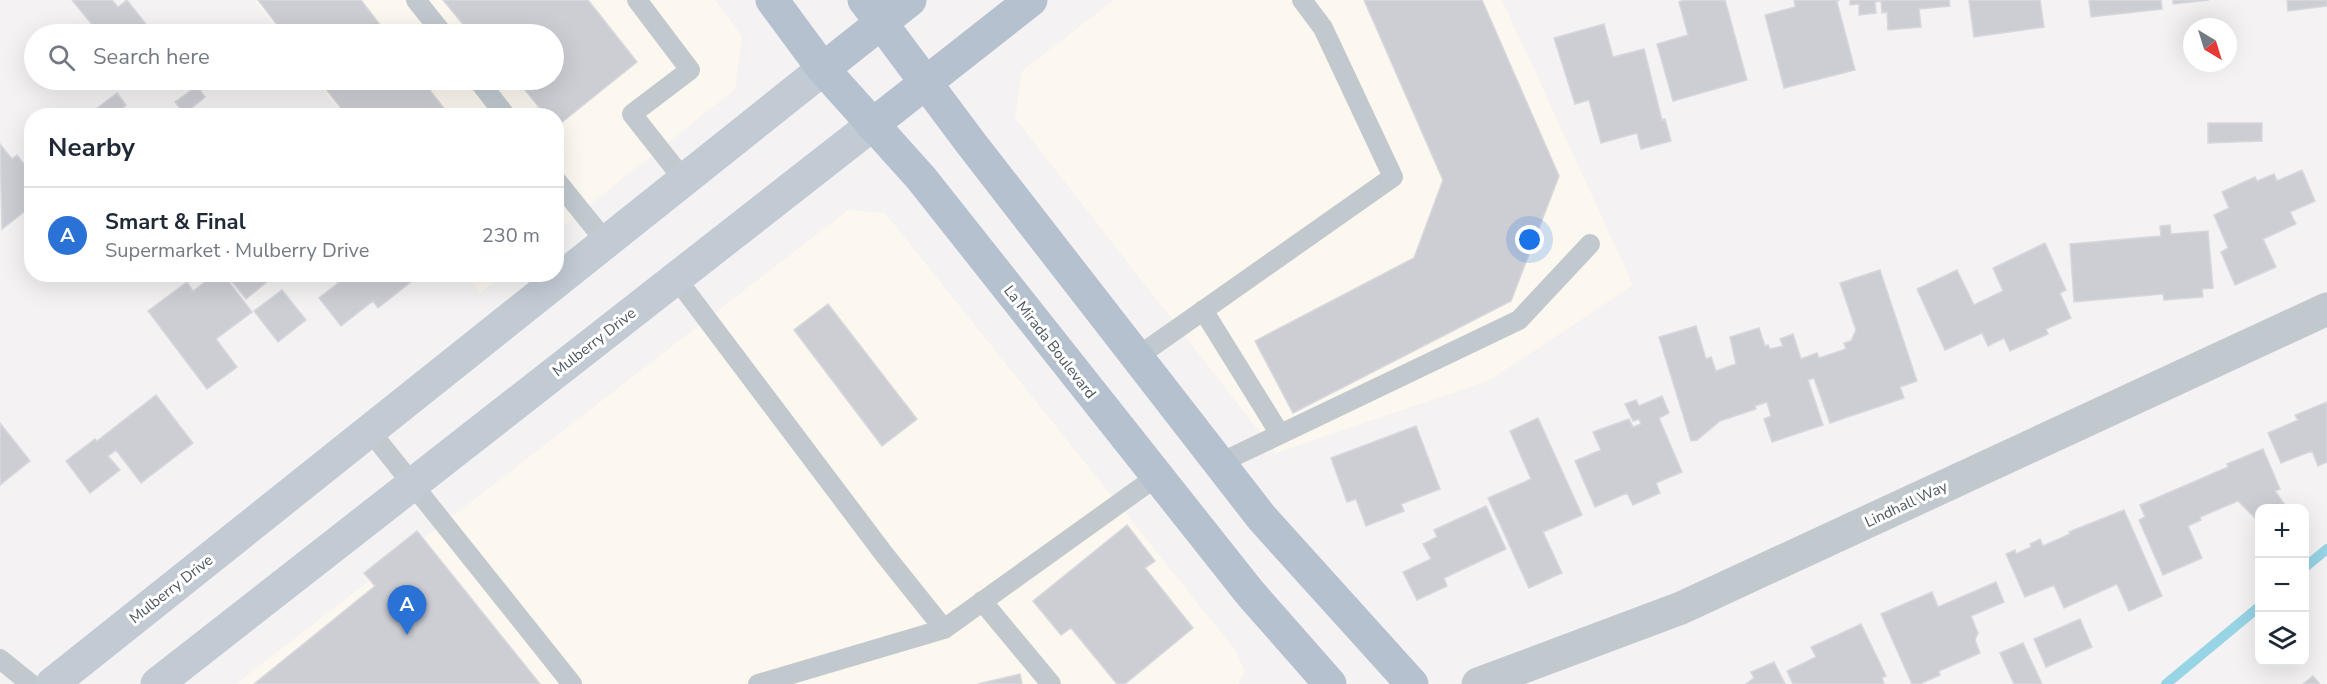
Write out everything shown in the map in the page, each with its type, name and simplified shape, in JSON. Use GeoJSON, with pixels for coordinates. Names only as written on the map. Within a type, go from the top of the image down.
{"type":"FeatureCollection","features":[{"type":"Feature","properties":{"kind":"main road","name":"La Mirada Boulevard"},"geometry":{"type":"LineString","coordinates":[[772,0],[823,69],[921,178],[1250,593],[1330,684]]}},
{"type":"Feature","properties":{"kind":"main road","name":"Mulberry Drive"},"geometry":{"type":"LineString","coordinates":[[823,69],[873,11],[910,0]]}},
{"type":"Feature","properties":{"kind":"main road","name":"Mulberry Drive"},"geometry":{"type":"LineString","coordinates":[[872,125],[1031,0]]}},
{"type":"Feature","properties":{"kind":"main road"},"geometry":{"type":"LineString","coordinates":[[873,11],[1262,518],[1412,684]]}},
{"type":"Feature","properties":{"kind":"street","name":"Mulberry Drive"},"geometry":{"type":"LineString","coordinates":[[564,276],[823,69]]}},
{"type":"Feature","properties":{"kind":"street","name":"Mulberry Drive"},"geometry":{"type":"LineString","coordinates":[[157,684],[872,125]]}},
{"type":"Feature","properties":{"kind":"street","name":"Mulberry Drive"},"geometry":{"type":"LineString","coordinates":[[52,684],[557,282]]}},
{"type":"Feature","properties":{"kind":"street","name":"Lindhall Way"},"geometry":{"type":"LineString","coordinates":[[1478,684],[1681,608],[2327,309]]}},
{"type":"Feature","properties":{"kind":"lane"},"geometry":{"type":"LineString","coordinates":[[416,0],[435,24]]}},
{"type":"Feature","properties":{"kind":"lane"},"geometry":{"type":"LineString","coordinates":[[637,0],[690,69],[632,114],[684,180]]}},
{"type":"Feature","properties":{"kind":"lane"},"geometry":{"type":"LineString","coordinates":[[1137,357],[1393,177],[1323,28],[1302,0]]}},
{"type":"Feature","properties":{"kind":"lane"},"geometry":{"type":"LineString","coordinates":[[486,90],[500,108]]}},
{"type":"Feature","properties":{"kind":"lane"},"geometry":{"type":"LineString","coordinates":[[564,190],[606,243]]}},
{"type":"Feature","properties":{"kind":"lane"},"geometry":{"type":"LineString","coordinates":[[1220,463],[1519,320],[1590,244]]}},
{"type":"Feature","properties":{"kind":"lane"},"geometry":{"type":"LineString","coordinates":[[676,278],[884,554],[944,629]]}},
{"type":"Feature","properties":{"kind":"lane"},"geometry":{"type":"LineString","coordinates":[[1203,310],[1280,435]]}},
{"type":"Feature","properties":{"kind":"lane"},"geometry":{"type":"LineString","coordinates":[[370,431],[572,684]]}},
{"type":"Feature","properties":{"kind":"lane"},"geometry":{"type":"LineString","coordinates":[[758,684],[944,629],[1156,477]]}},
{"type":"Feature","properties":{"kind":"lane"},"geometry":{"type":"LineString","coordinates":[[982,601],[1051,684]]}},
{"type":"Feature","properties":{"kind":"lane"},"geometry":{"type":"LineString","coordinates":[[0,659],[31,684]]}},
{"type":"Feature","properties":{"kind":"shaded area"},"geometry":{"type":"Polygon","coordinates":[[[254,0],[715,0],[742,36],[735,89],[564,225],[564,108],[337,108],[323,90],[564,90],[564,24],[273,24],[254,0]]]}},
{"type":"Feature","properties":{"kind":"shaded area"},"geometry":{"type":"Polygon","coordinates":[[[1114,0],[1502,0],[1633,285],[1490,380],[1276,453],[1015,118],[1022,71],[1114,0]]]}},
{"type":"Feature","properties":{"kind":"shaded area"},"geometry":{"type":"Polygon","coordinates":[[[848,210],[885,213],[1236,651],[1245,672],[1238,684],[236,684],[848,210]]]}},
{"type":"Feature","properties":{"kind":"shaded area"},"geometry":{"type":"Polygon","coordinates":[[[471,282],[494,282],[480,293],[471,282]]]}},
{"type":"Feature","properties":{"kind":"building"},"geometry":{"type":"Polygon","coordinates":[[[72,0],[112,0],[118,7],[127,0],[146,24],[92,24],[72,0]]]}},
{"type":"Feature","properties":{"kind":"building"},"geometry":{"type":"Polygon","coordinates":[[[258,0],[361,0],[379,24],[276,24],[258,0]]]}},
{"type":"Feature","properties":{"kind":"building"},"geometry":{"type":"Polygon","coordinates":[[[443,0],[588,0],[637,62],[564,121],[564,108],[540,108],[525,90],[564,90],[564,24],[463,24],[443,0]]]}},
{"type":"Feature","properties":{"kind":"building"},"geometry":{"type":"Polygon","coordinates":[[[1364,0],[1482,0],[1559,176],[1511,301],[1293,413],[1255,341],[1414,258],[1443,180],[1364,0]]]}},
{"type":"Feature","properties":{"kind":"building"},"geometry":{"type":"Polygon","coordinates":[[[1725,0],[1747,80],[1673,101],[1657,44],[1688,35],[1679,2],[1725,0]]]}},
{"type":"Feature","properties":{"kind":"building"},"geometry":{"type":"Polygon","coordinates":[[[1794,0],[1839,0],[1837,2],[1855,70],[1784,88],[1765,15],[1795,7],[1794,0]]]}},
{"type":"Feature","properties":{"kind":"building"},"geometry":{"type":"Polygon","coordinates":[[[1850,0],[1949,0],[1950,6],[1919,9],[1921,27],[1888,30],[1887,12],[1882,13],[1881,1],[1875,2],[1876,13],[1859,15],[1859,4],[1850,5],[1850,0]]]}},
{"type":"Feature","properties":{"kind":"building"},"geometry":{"type":"Polygon","coordinates":[[[1969,0],[2040,0],[2044,27],[1974,37],[1969,0]]]}},
{"type":"Feature","properties":{"kind":"building"},"geometry":{"type":"Polygon","coordinates":[[[2089,0],[2161,0],[2162,9],[2091,17],[2089,0]]]}},
{"type":"Feature","properties":{"kind":"building"},"geometry":{"type":"Polygon","coordinates":[[[2173,0],[2209,0],[2173,4],[2173,0]]]}},
{"type":"Feature","properties":{"kind":"building"},"geometry":{"type":"Polygon","coordinates":[[[2287,0],[2327,0],[2327,6],[2288,11],[2287,0]]]}},
{"type":"Feature","properties":{"kind":"building"},"geometry":{"type":"Polygon","coordinates":[[[1604,24],[1613,57],[1644,49],[1662,120],[1665,119],[1671,141],[1641,149],[1637,133],[1601,143],[1589,100],[1575,104],[1554,38],[1604,24]]]}},
{"type":"Feature","properties":{"kind":"building"},"geometry":{"type":"Polygon","coordinates":[[[192,90],[200,90],[205,97],[191,108],[180,108],[175,102],[192,90]]]}},
{"type":"Feature","properties":{"kind":"building"},"geometry":{"type":"Polygon","coordinates":[[[327,90],[430,90],[444,108],[341,108],[327,90]]]}},
{"type":"Feature","properties":{"kind":"building"},"geometry":{"type":"Polygon","coordinates":[[[117,93],[126,105],[122,108],[97,108],[117,93]]]}},
{"type":"Feature","properties":{"kind":"building"},"geometry":{"type":"Polygon","coordinates":[[[2208,123],[2262,123],[2262,141],[2208,143],[2208,123]]]}},
{"type":"Feature","properties":{"kind":"building"},"geometry":{"type":"Polygon","coordinates":[[[0,144],[12,159],[17,155],[24,164],[24,212],[2,229],[0,144]]]}},
{"type":"Feature","properties":{"kind":"building"},"geometry":{"type":"Polygon","coordinates":[[[2302,170],[2315,201],[2290,212],[2296,224],[2263,239],[2276,267],[2235,285],[2221,252],[2228,248],[2214,215],[2229,208],[2222,192],[2255,177],[2257,181],[2274,174],[2277,181],[2302,170]]]}},
{"type":"Feature","properties":{"kind":"building"},"geometry":{"type":"Polygon","coordinates":[[[2170,225],[2171,234],[2208,231],[2213,288],[2202,289],[2203,297],[2164,300],[2163,294],[2074,302],[2070,244],[2161,236],[2160,226],[2170,225]]]}},
{"type":"Feature","properties":{"kind":"building"},"geometry":{"type":"Polygon","coordinates":[[[2045,243],[2066,290],[2060,293],[2071,318],[2046,329],[2048,334],[2010,351],[2004,338],[1988,346],[1982,333],[1945,350],[1917,289],[1957,270],[1974,305],[2003,291],[1993,268],[2045,243]]]}},
{"type":"Feature","properties":{"kind":"building"},"geometry":{"type":"Polygon","coordinates":[[[1880,270],[1917,381],[1900,387],[1904,398],[1830,423],[1814,378],[1808,380],[1823,425],[1772,442],[1764,419],[1771,416],[1767,402],[1755,406],[1756,409],[1720,421],[1697,440],[1691,441],[1659,337],[1696,326],[1706,359],[1711,357],[1716,371],[1736,364],[1730,337],[1759,328],[1765,346],[1768,345],[1770,349],[1783,346],[1780,339],[1793,334],[1801,359],[1817,353],[1819,358],[1846,349],[1844,343],[1851,341],[1856,330],[1840,283],[1880,270]]]}},
{"type":"Feature","properties":{"kind":"building"},"geometry":{"type":"Polygon","coordinates":[[[187,282],[193,291],[205,282],[229,282],[252,312],[216,339],[237,367],[207,389],[148,311],[187,282]]]}},
{"type":"Feature","properties":{"kind":"building"},"geometry":{"type":"Polygon","coordinates":[[[232,282],[267,282],[246,299],[232,282]]]}},
{"type":"Feature","properties":{"kind":"building"},"geometry":{"type":"Polygon","coordinates":[[[340,282],[411,282],[378,308],[373,301],[341,326],[319,298],[340,282]]]}},
{"type":"Feature","properties":{"kind":"building"},"geometry":{"type":"Polygon","coordinates":[[[282,290],[306,320],[278,342],[254,311],[282,290]]]}},
{"type":"Feature","properties":{"kind":"building"},"geometry":{"type":"Polygon","coordinates":[[[828,304],[917,419],[882,446],[794,330],[828,304]]]}},
{"type":"Feature","properties":{"kind":"building"},"geometry":{"type":"Polygon","coordinates":[[[156,395],[193,443],[141,483],[116,450],[108,456],[120,470],[90,493],[66,461],[95,439],[97,441],[156,395]]]}},
{"type":"Feature","properties":{"kind":"building"},"geometry":{"type":"Polygon","coordinates":[[[1662,396],[1669,413],[1659,418],[1682,472],[1656,483],[1660,493],[1633,505],[1627,493],[1595,507],[1575,461],[1601,450],[1593,432],[1629,419],[1633,427],[1641,424],[1639,419],[1633,421],[1625,404],[1636,400],[1639,406],[1662,396]]]}},
{"type":"Feature","properties":{"kind":"building"},"geometry":{"type":"Polygon","coordinates":[[[2327,402],[2327,462],[2318,466],[2312,451],[2281,463],[2268,433],[2298,420],[2295,415],[2327,402]]]}},
{"type":"Feature","properties":{"kind":"building"},"geometry":{"type":"Polygon","coordinates":[[[1538,418],[1582,515],[1543,532],[1562,573],[1529,588],[1488,498],[1531,479],[1510,431],[1538,418]]]}},
{"type":"Feature","properties":{"kind":"building"},"geometry":{"type":"Polygon","coordinates":[[[0,423],[30,461],[0,485],[0,423]]]}},
{"type":"Feature","properties":{"kind":"building"},"geometry":{"type":"Polygon","coordinates":[[[1416,426],[1440,489],[1401,504],[1404,511],[1366,526],[1356,499],[1347,502],[1331,458],[1416,426]]]}},
{"type":"Feature","properties":{"kind":"building"},"geometry":{"type":"Polygon","coordinates":[[[2263,449],[2280,489],[2275,491],[2284,504],[2255,504],[2255,518],[2238,501],[2200,517],[2201,520],[2188,526],[2202,558],[2163,575],[2139,520],[2145,517],[2140,505],[2228,467],[2227,464],[2263,449]]]}},
{"type":"Feature","properties":{"kind":"building"},"geometry":{"type":"Polygon","coordinates":[[[1486,506],[1506,549],[1444,578],[1447,586],[1417,600],[1403,572],[1431,559],[1423,544],[1437,537],[1434,530],[1486,506]]]}},
{"type":"Feature","properties":{"kind":"building"},"geometry":{"type":"Polygon","coordinates":[[[2124,510],[2162,596],[2129,611],[2117,584],[2064,608],[2054,585],[2025,597],[2006,554],[2015,550],[2016,554],[2031,547],[2030,544],[2040,539],[2043,546],[2070,534],[2069,532],[2124,510]]]}},
{"type":"Feature","properties":{"kind":"building"},"geometry":{"type":"Polygon","coordinates":[[[1127,525],[1155,561],[1145,568],[1193,628],[1125,684],[1117,684],[1071,628],[1061,635],[1033,601],[1127,525]]]}},
{"type":"Feature","properties":{"kind":"building"},"geometry":{"type":"Polygon","coordinates":[[[417,531],[540,684],[254,684],[375,586],[364,573],[417,531]]]}},
{"type":"Feature","properties":{"kind":"building"},"geometry":{"type":"Polygon","coordinates":[[[1996,582],[2004,602],[1971,616],[1978,633],[1975,640],[1980,653],[1939,671],[1940,675],[1920,684],[1912,684],[1881,614],[1932,592],[1938,607],[1996,582]]]}},
{"type":"Feature","properties":{"kind":"building"},"geometry":{"type":"Polygon","coordinates":[[[2080,619],[2092,647],[2046,667],[2034,639],[2080,619]]]}},
{"type":"Feature","properties":{"kind":"building"},"geometry":{"type":"Polygon","coordinates":[[[1861,624],[1886,676],[1882,678],[1884,684],[1793,684],[1787,671],[1816,657],[1811,647],[1861,624]]]}},
{"type":"Feature","properties":{"kind":"building"},"geometry":{"type":"Polygon","coordinates":[[[2023,643],[2042,684],[2014,684],[2000,653],[2023,643]]]}},
{"type":"Feature","properties":{"kind":"building"},"geometry":{"type":"Polygon","coordinates":[[[1774,662],[1785,684],[1746,684],[1754,678],[1751,672],[1774,662]]]}},
{"type":"Feature","properties":{"kind":"building"},"geometry":{"type":"Polygon","coordinates":[[[1020,674],[1022,684],[978,684],[1020,674]]]}},
{"type":"Feature","properties":{"kind":"building"},"geometry":{"type":"Polygon","coordinates":[[[2313,676],[2320,684],[2303,684],[2313,676]]]}},
{"type":"Feature","properties":{"kind":"waterway"},"geometry":{"type":"LineString","coordinates":[[2309,564],[2327,549]]}},
{"type":"Feature","properties":{"kind":"waterway"},"geometry":{"type":"LineString","coordinates":[[2166,684],[2255,610]]}},
{"type":"Feature","properties":{"kind":"place","name":"Smart & Final"},"geometry":{"type":"Point","coordinates":[407,635]}}]}
